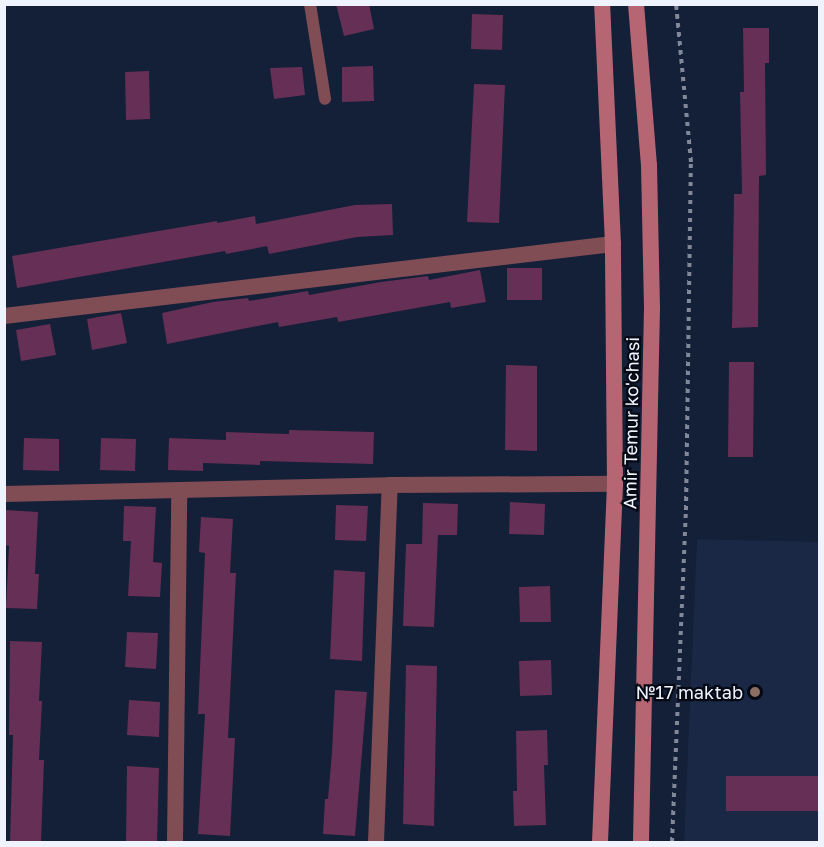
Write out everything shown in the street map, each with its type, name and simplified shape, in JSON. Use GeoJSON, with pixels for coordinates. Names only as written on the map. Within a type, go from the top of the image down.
{"type":"FeatureCollection","features":[{"type":"Feature","properties":{"kind":"main road","name":"Amir Temur ko'chasi"},"geometry":{"type":"LineString","coordinates":[[600,843],[615,484],[614,244],[602,4]]}},
{"type":"Feature","properties":{"kind":"main road","name":"Amir Temur ko'chasi"},"geometry":{"type":"LineString","coordinates":[[636,4],[650,165],[652,307],[641,843]]}},
{"type":"Feature","properties":{"kind":"street"},"geometry":{"type":"LineString","coordinates":[[4,316],[614,244]]}},
{"type":"Feature","properties":{"kind":"street"},"geometry":{"type":"LineString","coordinates":[[4,494],[179,492],[390,485],[615,484]]}},
{"type":"Feature","properties":{"kind":"street"},"geometry":{"type":"LineString","coordinates":[[376,843],[390,485]]}},
{"type":"Feature","properties":{"kind":"street"},"geometry":{"type":"LineString","coordinates":[[175,843],[179,492]]}},
{"type":"Feature","properties":{"kind":"lane"},"geometry":{"type":"LineString","coordinates":[[310,4],[325,99]]}},
{"type":"Feature","properties":{"kind":"path"},"geometry":{"type":"LineString","coordinates":[[672,843],[686,510],[691,162],[676,4]]}},
{"type":"Feature","properties":{"kind":"shaded area","name":"№17 maktab"},"geometry":{"type":"Polygon","coordinates":[[[697,539],[819,542],[819,842],[684,842],[697,539]]]}},
{"type":"Feature","properties":{"kind":"building"},"geometry":{"type":"Polygon","coordinates":[[[336,4],[369,4],[374,29],[344,36],[336,4]]]}},
{"type":"Feature","properties":{"kind":"building"},"geometry":{"type":"Polygon","coordinates":[[[472,14],[503,15],[502,50],[471,49],[472,14]]]}},
{"type":"Feature","properties":{"kind":"building"},"geometry":{"type":"Polygon","coordinates":[[[743,28],[769,28],[769,63],[765,63],[766,175],[759,176],[758,327],[732,328],[734,194],[742,194],[740,92],[744,92],[743,28]]]}},
{"type":"Feature","properties":{"kind":"building"},"geometry":{"type":"Polygon","coordinates":[[[373,66],[374,101],[342,102],[342,67],[373,66]]]}},
{"type":"Feature","properties":{"kind":"building"},"geometry":{"type":"Polygon","coordinates":[[[302,67],[305,95],[274,99],[270,68],[302,67]]]}},
{"type":"Feature","properties":{"kind":"building"},"geometry":{"type":"Polygon","coordinates":[[[149,71],[150,119],[126,120],[125,72],[149,71]]]}},
{"type":"Feature","properties":{"kind":"building"},"geometry":{"type":"Polygon","coordinates":[[[474,84],[505,85],[499,223],[467,222],[474,84]]]}},
{"type":"Feature","properties":{"kind":"building"},"geometry":{"type":"Polygon","coordinates":[[[392,204],[393,235],[357,237],[269,254],[267,246],[226,254],[225,251],[17,288],[12,256],[217,221],[217,223],[255,216],[256,224],[355,205],[392,204]]]}},
{"type":"Feature","properties":{"kind":"building"},"geometry":{"type":"Polygon","coordinates":[[[507,268],[542,268],[542,300],[507,300],[507,268]]]}},
{"type":"Feature","properties":{"kind":"building"},"geometry":{"type":"Polygon","coordinates":[[[480,270],[486,302],[451,308],[450,302],[338,322],[337,317],[279,327],[278,322],[167,344],[162,313],[213,302],[248,298],[249,301],[308,291],[309,295],[428,276],[429,280],[480,270]]]}},
{"type":"Feature","properties":{"kind":"building"},"geometry":{"type":"Polygon","coordinates":[[[121,313],[127,343],[92,350],[87,319],[121,313]]]}},
{"type":"Feature","properties":{"kind":"building"},"geometry":{"type":"Polygon","coordinates":[[[50,324],[56,355],[21,361],[16,330],[50,324]]]}},
{"type":"Feature","properties":{"kind":"building"},"geometry":{"type":"Polygon","coordinates":[[[729,362],[754,362],[753,457],[728,457],[729,362]]]}},
{"type":"Feature","properties":{"kind":"building"},"geometry":{"type":"Polygon","coordinates":[[[506,365],[537,366],[537,451],[505,450],[506,365]]]}},
{"type":"Feature","properties":{"kind":"building"},"geometry":{"type":"Polygon","coordinates":[[[289,430],[374,432],[373,464],[260,461],[260,465],[203,463],[203,471],[168,470],[169,438],[226,440],[226,432],[289,434],[289,430]]]}},
{"type":"Feature","properties":{"kind":"building"},"geometry":{"type":"Polygon","coordinates":[[[24,438],[59,439],[59,471],[23,470],[24,438]]]}},
{"type":"Feature","properties":{"kind":"building"},"geometry":{"type":"Polygon","coordinates":[[[101,438],[136,439],[135,471],[100,470],[101,438]]]}},
{"type":"Feature","properties":{"kind":"building"},"geometry":{"type":"Polygon","coordinates":[[[510,502],[545,504],[544,535],[509,534],[510,502]]]}},
{"type":"Feature","properties":{"kind":"building"},"geometry":{"type":"Polygon","coordinates":[[[423,503],[458,504],[457,535],[438,535],[434,627],[403,626],[406,544],[422,544],[423,503]]]}},
{"type":"Feature","properties":{"kind":"building"},"geometry":{"type":"Polygon","coordinates":[[[336,505],[368,506],[366,541],[335,540],[336,505]]]}},
{"type":"Feature","properties":{"kind":"building"},"geometry":{"type":"Polygon","coordinates":[[[124,506],[156,507],[153,562],[162,563],[160,597],[128,596],[131,541],[123,541],[124,506]]]}},
{"type":"Feature","properties":{"kind":"building"},"geometry":{"type":"Polygon","coordinates":[[[6,510],[38,512],[35,574],[39,574],[37,609],[6,608],[9,546],[5,545],[6,510]]]}},
{"type":"Feature","properties":{"kind":"building"},"geometry":{"type":"Polygon","coordinates":[[[201,517],[233,519],[230,573],[236,573],[228,738],[235,738],[230,836],[198,834],[205,714],[198,714],[205,553],[199,552],[201,517]]]}},
{"type":"Feature","properties":{"kind":"building"},"geometry":{"type":"Polygon","coordinates":[[[334,570],[365,572],[362,661],[330,659],[334,570]]]}},
{"type":"Feature","properties":{"kind":"building"},"geometry":{"type":"Polygon","coordinates":[[[550,586],[551,622],[520,622],[519,587],[550,586]]]}},
{"type":"Feature","properties":{"kind":"building"},"geometry":{"type":"Polygon","coordinates":[[[127,632],[158,633],[156,669],[125,667],[127,632]]]}},
{"type":"Feature","properties":{"kind":"building"},"geometry":{"type":"Polygon","coordinates":[[[10,641],[42,642],[39,701],[42,701],[39,760],[44,760],[41,843],[10,843],[13,735],[9,735],[10,641]]]}},
{"type":"Feature","properties":{"kind":"building"},"geometry":{"type":"Polygon","coordinates":[[[551,660],[552,695],[520,696],[519,661],[551,660]]]}},
{"type":"Feature","properties":{"kind":"building"},"geometry":{"type":"Polygon","coordinates":[[[406,665],[437,666],[434,826],[403,824],[406,665]]]}},
{"type":"Feature","properties":{"kind":"building"},"geometry":{"type":"Polygon","coordinates":[[[335,690],[367,692],[355,836],[323,834],[325,799],[328,799],[332,752],[335,690]]]}},
{"type":"Feature","properties":{"kind":"building"},"geometry":{"type":"Polygon","coordinates":[[[129,700],[160,702],[159,737],[127,735],[129,700]]]}},
{"type":"Feature","properties":{"kind":"building"},"geometry":{"type":"Polygon","coordinates":[[[547,730],[548,765],[544,765],[546,825],[514,826],[513,791],[517,791],[516,731],[547,730]]]}},
{"type":"Feature","properties":{"kind":"building"},"geometry":{"type":"Polygon","coordinates":[[[127,766],[159,768],[157,843],[126,842],[127,766]]]}},
{"type":"Feature","properties":{"kind":"building"},"geometry":{"type":"Polygon","coordinates":[[[726,776],[819,776],[819,811],[726,811],[726,776]]]}},
{"type":"Feature","properties":{"kind":"place","name":"№17 maktab"},"geometry":{"type":"Point","coordinates":[755,692]}}]}
